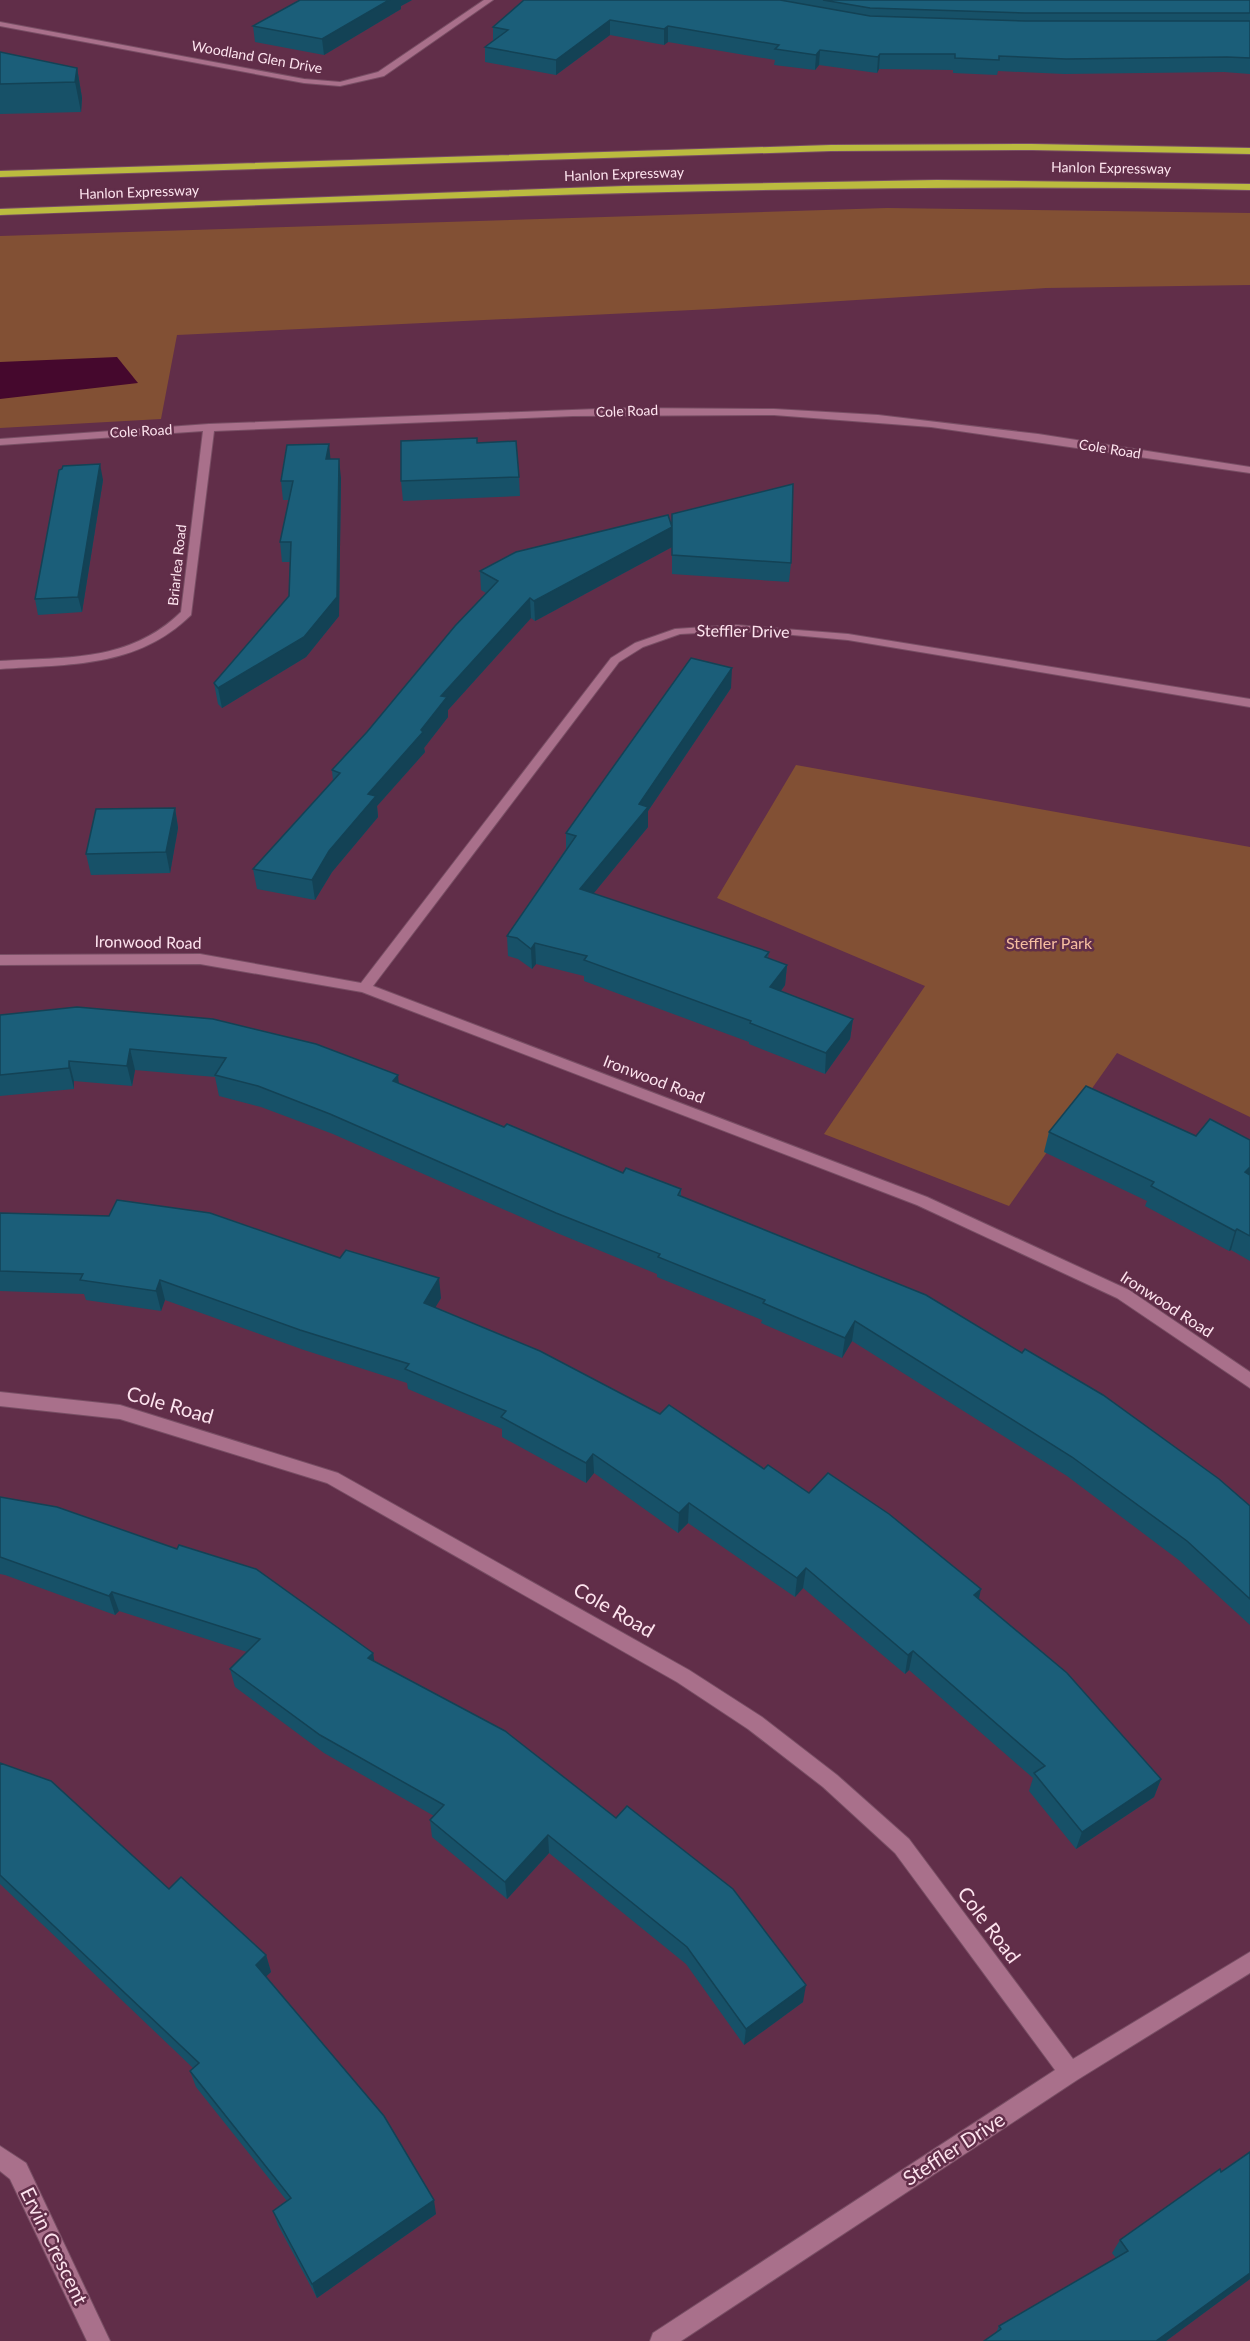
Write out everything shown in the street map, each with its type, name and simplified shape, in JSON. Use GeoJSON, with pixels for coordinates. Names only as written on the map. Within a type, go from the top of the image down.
{"type":"FeatureCollection","features":[{"type":"Feature","properties":{"kind":"highway","name":"Hanlon Expressway"},"geometry":{"type":"LineString","coordinates":[[0,174],[831,148],[1032,147],[1250,151]]}},
{"type":"Feature","properties":{"kind":"highway","name":"Hanlon Expressway"},"geometry":{"type":"LineString","coordinates":[[0,212],[625,189],[887,183],[1156,183],[1250,187]]}},
{"type":"Feature","properties":{"kind":"street","name":"Woodland Glen Drive"},"geometry":{"type":"LineString","coordinates":[[0,24],[304,81],[340,84],[381,74],[489,0]]}},
{"type":"Feature","properties":{"kind":"street","name":"Cole Road"},"geometry":{"type":"LineString","coordinates":[[0,442],[209,427],[644,410],[740,410],[826,414],[940,425],[1250,470]]}},
{"type":"Feature","properties":{"kind":"street","name":"Briarlea Road"},"geometry":{"type":"LineString","coordinates":[[0,665],[128,652],[174,630],[187,613],[209,427]]}},
{"type":"Feature","properties":{"kind":"street","name":"Steffler Drive"},"geometry":{"type":"LineString","coordinates":[[364,988],[615,660],[657,636],[690,630],[735,628],[848,638],[1250,703]]}},
{"type":"Feature","properties":{"kind":"street","name":"Ironwood Road"},"geometry":{"type":"LineString","coordinates":[[0,960],[200,959],[364,988],[922,1201],[1123,1294],[1250,1381]]}},
{"type":"Feature","properties":{"kind":"street","name":"Cole Road"},"geometry":{"type":"LineString","coordinates":[[0,1399],[120,1413],[332,1478],[683,1676],[774,1737],[830,1781],[902,1846],[1070,2073]]}},
{"type":"Feature","properties":{"kind":"street","name":"Steffler Drive"},"geometry":{"type":"LineString","coordinates":[[661,2341],[1070,2073],[1250,1962]]}},
{"type":"Feature","properties":{"kind":"street","name":"Ervin Crescent"},"geometry":{"type":"LineString","coordinates":[[0,2157],[18,2172],[99,2341]]}},
{"type":"Feature","properties":{"kind":"green space"},"geometry":{"type":"Polygon","coordinates":[[[887,208],[1250,213],[1250,285],[1046,288],[713,309],[177,335],[161,419],[0,428],[0,236],[887,208]]]}},
{"type":"Feature","properties":{"kind":"green space","name":"Steffler Park"},"geometry":{"type":"Polygon","coordinates":[[[796,765],[1250,847],[1250,1117],[1117,1053],[1009,1206],[824,1134],[925,986],[717,898],[796,765]]]}},
{"type":"Feature","properties":{"kind":"shaded area"},"geometry":{"type":"Polygon","coordinates":[[[117,357],[138,383],[0,399],[0,362],[117,357]]]}},
{"type":"Feature","properties":{"kind":"building"},"geometry":{"type":"Polygon","coordinates":[[[300,0],[389,0],[322,39],[253,26],[300,0]]]}},
{"type":"Feature","properties":{"kind":"building"},"geometry":{"type":"Polygon","coordinates":[[[524,0],[780,0],[870,16],[1025,21],[1250,21],[1250,58],[1066,59],[999,56],[999,60],[955,58],[955,54],[880,54],[878,57],[820,50],[816,55],[775,49],[779,45],[668,26],[664,29],[610,20],[556,60],[485,47],[508,30],[493,27],[524,0]]]}},
{"type":"Feature","properties":{"kind":"building"},"geometry":{"type":"Polygon","coordinates":[[[823,0],[1250,0],[1250,13],[1025,13],[870,8],[823,0]]]}},
{"type":"Feature","properties":{"kind":"building"},"geometry":{"type":"Polygon","coordinates":[[[0,52],[77,68],[75,82],[0,84],[0,52]]]}},
{"type":"Feature","properties":{"kind":"building"},"geometry":{"type":"Polygon","coordinates":[[[477,438],[477,443],[516,441],[519,477],[401,481],[401,441],[477,438]]]}},
{"type":"Feature","properties":{"kind":"building"},"geometry":{"type":"Polygon","coordinates":[[[329,444],[326,459],[339,459],[337,597],[304,637],[218,688],[214,683],[289,596],[291,542],[280,542],[293,481],[281,481],[287,445],[329,444]]]}},
{"type":"Feature","properties":{"kind":"building"},"geometry":{"type":"Polygon","coordinates":[[[100,464],[78,597],[35,599],[59,470],[63,466],[100,464]]]}},
{"type":"Feature","properties":{"kind":"building"},"geometry":{"type":"Polygon","coordinates":[[[793,484],[791,563],[672,555],[672,514],[793,484]]]}},
{"type":"Feature","properties":{"kind":"building"},"geometry":{"type":"Polygon","coordinates":[[[668,515],[672,527],[534,601],[530,598],[441,696],[447,697],[421,730],[423,732],[368,794],[376,796],[329,851],[312,880],[253,869],[340,773],[332,770],[367,732],[455,626],[498,581],[480,571],[516,552],[668,515]]]}},
{"type":"Feature","properties":{"kind":"building"},"geometry":{"type":"Polygon","coordinates":[[[691,658],[732,668],[639,804],[648,807],[580,889],[769,952],[765,957],[787,965],[770,987],[853,1019],[826,1053],[750,1023],[751,1021],[584,960],[587,956],[535,943],[531,949],[517,938],[507,936],[576,836],[566,833],[691,658]]]}},
{"type":"Feature","properties":{"kind":"building"},"geometry":{"type":"Polygon","coordinates":[[[175,808],[166,852],[86,854],[96,809],[175,808]]]}},
{"type":"Feature","properties":{"kind":"building"},"geometry":{"type":"Polygon","coordinates":[[[77,1007],[213,1019],[316,1044],[398,1075],[393,1081],[504,1127],[507,1124],[623,1173],[626,1168],[681,1189],[678,1195],[926,1295],[1022,1353],[1025,1349],[1103,1395],[1219,1479],[1250,1506],[1250,1599],[1187,1541],[1072,1457],[855,1321],[845,1338],[763,1303],[765,1300],[658,1257],[660,1254],[556,1213],[330,1114],[258,1086],[215,1075],[226,1058],[130,1049],[127,1066],[69,1061],[69,1068],[0,1075],[0,1015],[77,1007]]]}},
{"type":"Feature","properties":{"kind":"building"},"geometry":{"type":"Polygon","coordinates":[[[1086,1086],[1196,1136],[1210,1119],[1250,1140],[1250,1167],[1245,1172],[1250,1175],[1250,1236],[1237,1229],[1235,1231],[1151,1186],[1154,1182],[1049,1132],[1086,1086]]]}},
{"type":"Feature","properties":{"kind":"building"},"geometry":{"type":"Polygon","coordinates":[[[117,1200],[210,1213],[340,1258],[346,1250],[439,1278],[424,1303],[540,1351],[660,1414],[669,1405],[764,1469],[768,1465],[809,1493],[828,1473],[889,1514],[981,1589],[974,1595],[1067,1673],[1161,1779],[1082,1832],[1034,1773],[1045,1766],[913,1651],[908,1655],[806,1568],[797,1578],[689,1503],[679,1513],[593,1454],[586,1463],[501,1417],[506,1411],[405,1369],[409,1364],[300,1330],[160,1280],[156,1291],[80,1280],[83,1274],[0,1271],[0,1213],[109,1216],[117,1200]]]}},
{"type":"Feature","properties":{"kind":"building"},"geometry":{"type":"Polygon","coordinates":[[[0,1497],[57,1507],[177,1549],[179,1545],[256,1569],[373,1653],[368,1658],[505,1731],[616,1818],[627,1806],[733,1889],[806,1985],[746,2029],[687,1947],[548,1835],[505,1882],[430,1820],[444,1805],[320,1735],[230,1669],[260,1639],[112,1592],[109,1596],[0,1557],[0,1497]]]}},
{"type":"Feature","properties":{"kind":"building"},"geometry":{"type":"Polygon","coordinates":[[[0,1763],[51,1781],[169,1889],[181,1877],[266,1955],[256,1965],[384,2116],[434,2200],[312,2284],[273,2211],[291,2198],[190,2071],[199,2063],[0,1875],[0,1763]]]}},
{"type":"Feature","properties":{"kind":"building"},"geometry":{"type":"Polygon","coordinates":[[[1250,2152],[1250,2273],[1156,2341],[984,2341],[1001,2329],[999,2326],[1128,2251],[1120,2240],[1220,2169],[1221,2172],[1250,2152]]]}}]}
